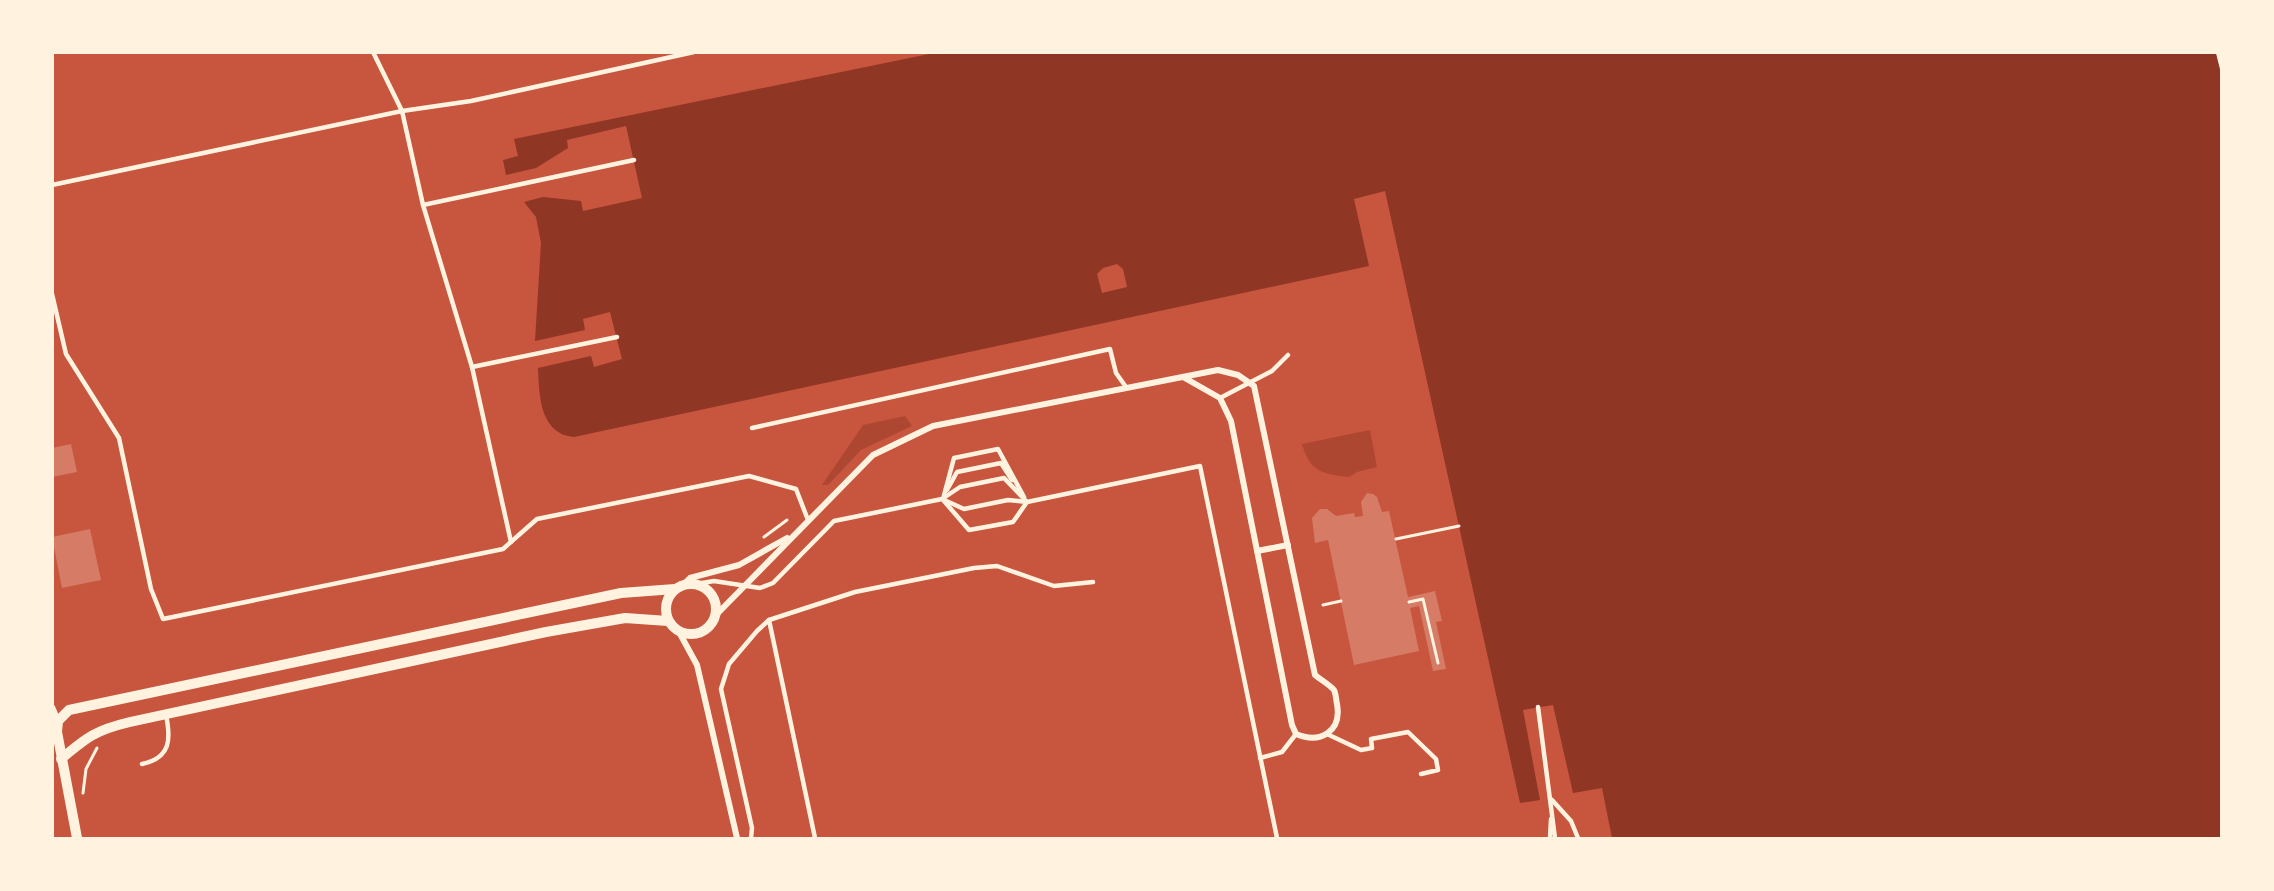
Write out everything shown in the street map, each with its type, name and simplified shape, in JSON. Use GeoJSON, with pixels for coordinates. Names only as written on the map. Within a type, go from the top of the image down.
{"type":"FeatureCollection","features":[{"type":"Feature","properties":{"kind":"street"},"geometry":{"type":"LineString","coordinates":[[679,632],[702,633],[714,622],[717,614],[742,586],[873,455],[933,426],[1218,370],[1238,375],[1254,386],[1315,675],[1334,691],[1339,717],[1335,728],[1327,734],[1305,738],[1296,734],[1292,725],[1231,421],[1220,398],[1183,378]]}},
{"type":"Feature","properties":{"kind":"street"},"geometry":{"type":"LineString","coordinates":[[737,838],[697,665],[679,632],[668,621],[666,604],[679,587],[690,578],[739,564],[795,534]]}},
{"type":"Feature","properties":{"kind":"street"},"geometry":{"type":"LineString","coordinates":[[1257,551],[1288,545]]}},
{"type":"Feature","properties":{"kind":"street"},"geometry":{"type":"LineString","coordinates":[[58,721],[69,710],[621,593],[696,584],[704,587],[714,598],[717,614]]}},
{"type":"Feature","properties":{"kind":"street"},"geometry":{"type":"LineString","coordinates":[[61,759],[89,735],[100,730],[166,714],[546,632],[625,618],[668,621]]}},
{"type":"Feature","properties":{"kind":"street"},"geometry":{"type":"LineString","coordinates":[[52,707],[58,721],[57,732],[61,759],[77,838]]}},
{"type":"Feature","properties":{"kind":"lane"},"geometry":{"type":"LineString","coordinates":[[373,52],[402,111],[423,205],[472,367],[511,542]]}},
{"type":"Feature","properties":{"kind":"lane"},"geometry":{"type":"LineString","coordinates":[[52,185],[402,111],[471,101],[694,52]]}},
{"type":"Feature","properties":{"kind":"lane"},"geometry":{"type":"LineString","coordinates":[[2218,52],[2222,68]]}},
{"type":"Feature","properties":{"kind":"lane"},"geometry":{"type":"LineString","coordinates":[[423,205],[634,160]]}},
{"type":"Feature","properties":{"kind":"lane"},"geometry":{"type":"LineString","coordinates":[[52,294],[66,354],[119,438],[151,589],[163,619],[503,549],[537,519],[750,476],[796,489],[808,520]]}},
{"type":"Feature","properties":{"kind":"lane"},"geometry":{"type":"LineString","coordinates":[[472,367],[616,337]]}},
{"type":"Feature","properties":{"kind":"lane"},"geometry":{"type":"LineString","coordinates":[[752,428],[1110,349],[1116,373],[1126,387]]}},
{"type":"Feature","properties":{"kind":"lane"},"geometry":{"type":"LineString","coordinates":[[1220,398],[1272,371],[1288,355]]}},
{"type":"Feature","properties":{"kind":"lane"},"geometry":{"type":"LineString","coordinates":[[942,499],[954,458],[998,449],[1027,502]]}},
{"type":"Feature","properties":{"kind":"lane"},"geometry":{"type":"LineString","coordinates":[[942,499],[957,472],[1000,464],[1027,502]]}},
{"type":"Feature","properties":{"kind":"lane"},"geometry":{"type":"LineString","coordinates":[[942,499],[964,509],[1008,500],[1027,502],[1200,466],[1277,838]]}},
{"type":"Feature","properties":{"kind":"lane"},"geometry":{"type":"LineString","coordinates":[[696,584],[714,581],[760,588],[773,583],[834,521],[942,499],[960,487],[1004,478],[1027,502]]}},
{"type":"Feature","properties":{"kind":"lane"},"geometry":{"type":"LineString","coordinates":[[942,499],[969,530],[1013,522],[1027,502]]}},
{"type":"Feature","properties":{"kind":"lane"},"geometry":{"type":"LineString","coordinates":[[751,838],[752,828],[721,689],[729,664],[769,620],[855,592],[974,568],[997,566],[1054,586],[1093,582]]}},
{"type":"Feature","properties":{"kind":"lane"},"geometry":{"type":"LineString","coordinates":[[769,620],[815,838]]}},
{"type":"Feature","properties":{"kind":"lane"},"geometry":{"type":"LineString","coordinates":[[1550,838],[1551,800],[1538,707],[1555,838]]}},
{"type":"Feature","properties":{"kind":"lane"},"geometry":{"type":"LineString","coordinates":[[142,764],[160,758],[166,748],[169,731],[166,714]]}},
{"type":"Feature","properties":{"kind":"lane"},"geometry":{"type":"LineString","coordinates":[[1327,734],[1361,750],[1372,748],[1371,740],[1407,732],[1436,759],[1438,770],[1421,774]]}},
{"type":"Feature","properties":{"kind":"lane"},"geometry":{"type":"LineString","coordinates":[[1260,758],[1282,752],[1296,734]]}},
{"type":"Feature","properties":{"kind":"lane"},"geometry":{"type":"LineString","coordinates":[[1551,800],[1571,821],[1578,838]]}},
{"type":"Feature","properties":{"kind":"path"},"geometry":{"type":"LineString","coordinates":[[776,528],[787,520]]}},
{"type":"Feature","properties":{"kind":"path"},"geometry":{"type":"LineString","coordinates":[[1396,539],[1459,526]]}},
{"type":"Feature","properties":{"kind":"path"},"geometry":{"type":"LineString","coordinates":[[1409,602],[1423,599],[1438,663]]}},
{"type":"Feature","properties":{"kind":"path"},"geometry":{"type":"LineString","coordinates":[[1323,605],[1341,601]]}},
{"type":"Feature","properties":{"kind":"path"},"geometry":{"type":"LineString","coordinates":[[84,794],[86,769],[100,744]]}},
{"type":"Feature","properties":{"kind":"shaded area"},"geometry":{"type":"Polygon","coordinates":[[[934,53],[2221,53],[2221,838],[1612,838],[1602,788],[1573,793],[1553,705],[1523,710],[1540,800],[1520,803],[1385,191],[1354,199],[1369,266],[574,437],[562,434],[553,428],[541,404],[538,368],[591,356],[594,367],[622,359],[610,312],[583,319],[585,330],[535,341],[541,243],[536,217],[524,202],[543,197],[581,201],[583,211],[642,198],[626,126],[567,140],[568,148],[536,168],[506,175],[503,160],[518,156],[514,139],[934,53]]]}},
{"type":"Feature","properties":{"kind":"shaded area"},"geometry":{"type":"Polygon","coordinates":[[[905,416],[912,426],[861,450],[828,485],[822,485],[863,425],[905,416]]]}},
{"type":"Feature","properties":{"kind":"shaded area"},"geometry":{"type":"Polygon","coordinates":[[[1370,430],[1377,467],[1357,472],[1349,477],[1331,475],[1318,470],[1309,461],[1302,444],[1370,430]]]}},
{"type":"Feature","properties":{"kind":"pier"},"geometry":{"type":"Polygon","coordinates":[[[1117,264],[1123,269],[1127,287],[1102,293],[1097,274],[1103,268],[1117,264]]]}},
{"type":"Feature","properties":{"kind":"building"},"geometry":{"type":"Polygon","coordinates":[[[71,444],[77,472],[52,477],[52,448],[71,444]]]}},
{"type":"Feature","properties":{"kind":"building"},"geometry":{"type":"Polygon","coordinates":[[[1367,493],[1377,497],[1382,512],[1389,511],[1408,597],[1435,591],[1442,621],[1436,622],[1446,669],[1433,671],[1419,606],[1410,608],[1419,651],[1354,665],[1328,540],[1315,543],[1312,518],[1320,509],[1327,509],[1336,516],[1354,513],[1355,517],[1363,516],[1361,502],[1367,493]]]}},
{"type":"Feature","properties":{"kind":"building"},"geometry":{"type":"Polygon","coordinates":[[[90,529],[101,580],[62,588],[52,537],[90,529]]]}}]}
